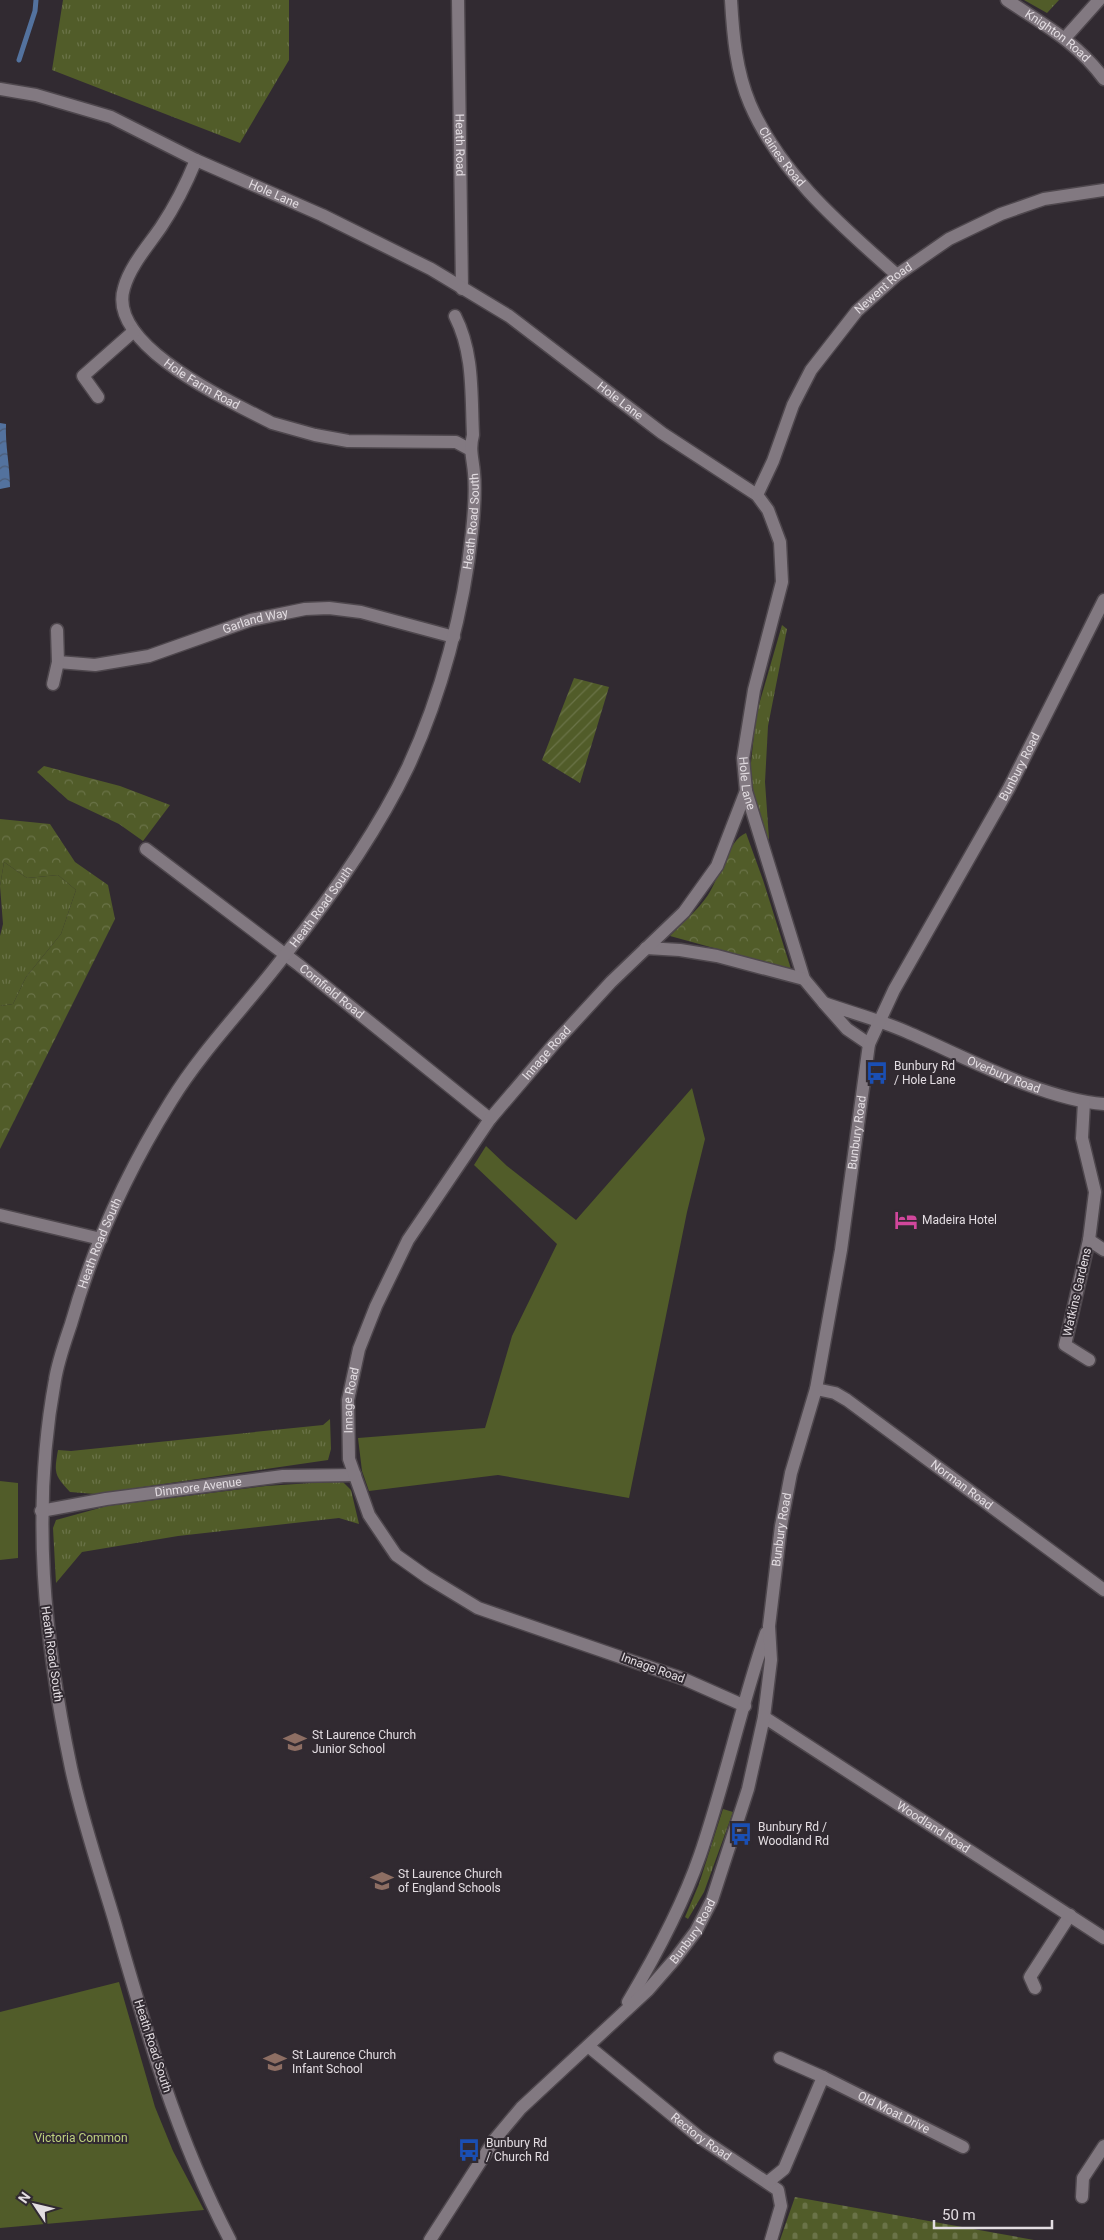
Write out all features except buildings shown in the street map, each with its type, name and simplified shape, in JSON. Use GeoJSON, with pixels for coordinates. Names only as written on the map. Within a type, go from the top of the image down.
{"type":"FeatureCollection","features":[{"type":"Feature","properties":{"kind":"street","name":"Heath Road"},"geometry":{"type":"LineString","coordinates":[[458,0],[462,289]]}},
{"type":"Feature","properties":{"kind":"street","name":"Claines Road"},"geometry":{"type":"LineString","coordinates":[[731,0],[734,47],[750,104],[774,146],[815,200],[897,276]]}},
{"type":"Feature","properties":{"kind":"street","name":"Knighton Road"},"geometry":{"type":"LineString","coordinates":[[1006,0],[1065,38],[1089,58],[1104,79]]}},
{"type":"Feature","properties":{"kind":"street"},"geometry":{"type":"LineString","coordinates":[[1065,38],[1099,0]]}},
{"type":"Feature","properties":{"kind":"street","name":"Hole Lane"},"geometry":{"type":"LineString","coordinates":[[0,89],[36,96],[111,117],[196,160],[330,219],[431,269],[509,316],[662,433],[757,495],[768,510],[780,542],[782,582],[752,700],[742,758],[746,791],[804,979],[847,1029],[869,1044]]}},
{"type":"Feature","properties":{"kind":"street","name":"Hole Farm Road"},"geometry":{"type":"LineString","coordinates":[[196,160],[163,224],[134,266],[124,288],[122,298],[126,316],[134,331],[159,357],[180,373],[272,423],[315,435],[348,441],[456,442],[469,449]]}},
{"type":"Feature","properties":{"kind":"street","name":"Newent Road"},"geometry":{"type":"LineString","coordinates":[[757,495],[773,461],[793,405],[811,370],[857,311],[897,276],[949,239],[1001,214],[1044,199],[1104,190]]}},
{"type":"Feature","properties":{"kind":"street","name":"Heath Road South"},"geometry":{"type":"LineString","coordinates":[[230,2240],[210,2201],[180,2129],[140,2010],[72,1774],[56,1688],[43,1584],[41,1511],[45,1444],[56,1374],[77,1302],[119,1196],[172,1100],[226,1027],[286,955],[374,830],[408,766],[435,696],[454,637],[472,532],[474,473],[469,449],[473,435],[468,350],[464,334],[455,316]]}},
{"type":"Feature","properties":{"kind":"street"},"geometry":{"type":"LineString","coordinates":[[98,397],[83,376],[134,331]]}},
{"type":"Feature","properties":{"kind":"street","name":"Bunbury Road"},"geometry":{"type":"LineString","coordinates":[[430,2240],[495,2139],[521,2108],[622,2012],[648,1990],[696,1931],[712,1900],[748,1789],[764,1717],[771,1660],[769,1626],[781,1526],[791,1473],[816,1389],[841,1250],[869,1044],[894,990],[1008,788],[1104,600]]}},
{"type":"Feature","properties":{"kind":"street","name":"Garland Way"},"geometry":{"type":"LineString","coordinates":[[58,662],[95,665],[149,656],[251,620],[305,610],[329,608],[361,612],[454,637]]}},
{"type":"Feature","properties":{"kind":"street"},"geometry":{"type":"LineString","coordinates":[[53,684],[58,662],[57,630]]}},
{"type":"Feature","properties":{"kind":"street","name":"Innage Road"},"geometry":{"type":"LineString","coordinates":[[746,791],[717,866],[684,912],[646,948],[554,1044],[490,1119],[408,1240],[376,1306],[359,1348],[348,1400],[349,1459],[368,1515],[396,1555],[441,1586],[478,1608],[684,1679],[745,1706],[764,1717]]}},
{"type":"Feature","properties":{"kind":"street","name":"Cornfield Road"},"geometry":{"type":"LineString","coordinates":[[146,848],[286,955],[490,1119]]}},
{"type":"Feature","properties":{"kind":"street"},"geometry":{"type":"LineString","coordinates":[[646,948],[680,950],[717,956],[804,979]]}},
{"type":"Feature","properties":{"kind":"street"},"geometry":{"type":"LineString","coordinates":[[824,1003],[880,1021]]}},
{"type":"Feature","properties":{"kind":"street","name":"Overbury Road"},"geometry":{"type":"LineString","coordinates":[[880,1021],[1026,1083],[1084,1102],[1104,1104]]}},
{"type":"Feature","properties":{"kind":"street","name":"Watkins Gardens"},"geometry":{"type":"LineString","coordinates":[[1084,1102],[1082,1138],[1095,1192],[1089,1240],[1065,1345],[1090,1360]]}},
{"type":"Feature","properties":{"kind":"street"},"geometry":{"type":"LineString","coordinates":[[0,1214],[101,1238]]}},
{"type":"Feature","properties":{"kind":"street","name":"Watkins Gardens"},"geometry":{"type":"LineString","coordinates":[[1089,1240],[1104,1250]]}},
{"type":"Feature","properties":{"kind":"street","name":"Norman Road"},"geometry":{"type":"LineString","coordinates":[[816,1389],[835,1393],[847,1400],[1104,1590]]}},
{"type":"Feature","properties":{"kind":"street","name":"Dinmore Avenue"},"geometry":{"type":"LineString","coordinates":[[41,1511],[106,1499],[283,1476],[355,1475]]}},
{"type":"Feature","properties":{"kind":"street","name":"Bunbury Road"},"geometry":{"type":"LineString","coordinates":[[622,2012],[656,1955],[683,1900],[710,1823],[745,1706],[756,1661],[769,1626]]}},
{"type":"Feature","properties":{"kind":"street","name":"Woodland Road"},"geometry":{"type":"LineString","coordinates":[[764,1717],[1104,1938]]}},
{"type":"Feature","properties":{"kind":"street"},"geometry":{"type":"LineString","coordinates":[[1028,1980],[1070,1915]]}},
{"type":"Feature","properties":{"kind":"street","name":"Rectory Road"},"geometry":{"type":"LineString","coordinates":[[588,2046],[699,2137],[778,2190],[780,2206],[771,2240]]}},
{"type":"Feature","properties":{"kind":"street","name":"Old Moat Drive"},"geometry":{"type":"LineString","coordinates":[[780,2058],[823,2077],[963,2147]]}},
{"type":"Feature","properties":{"kind":"street"},"geometry":{"type":"LineString","coordinates":[[768,2182],[784,2169],[823,2077]]}},
{"type":"Feature","properties":{"kind":"street"},"geometry":{"type":"LineString","coordinates":[[1082,2197],[1083,2178],[1104,2146]]}},
{"type":"Feature","properties":{"kind":"green space"},"geometry":{"type":"Polygon","coordinates":[[[63,0],[289,0],[289,60],[240,143],[52,70],[63,0]]]}},
{"type":"Feature","properties":{"kind":"green space"},"geometry":{"type":"Polygon","coordinates":[[[1024,0],[1059,0],[1047,13],[1024,0]]]}},
{"type":"Feature","properties":{"kind":"green space"},"geometry":{"type":"Polygon","coordinates":[[[782,625],[787,629],[768,726],[765,782],[769,839],[764,837],[749,782],[756,715],[782,625]]]}},
{"type":"Feature","properties":{"kind":"green space"},"geometry":{"type":"Polygon","coordinates":[[[574,678],[609,687],[580,783],[542,760],[574,678]]]}},
{"type":"Feature","properties":{"kind":"green space"},"geometry":{"type":"Polygon","coordinates":[[[44,766],[120,786],[170,805],[143,841],[119,824],[68,800],[37,772],[44,766]]]}},
{"type":"Feature","properties":{"kind":"green space"},"geometry":{"type":"Polygon","coordinates":[[[0,819],[50,824],[75,862],[108,885],[115,919],[0,1149],[0,1006],[13,1004],[26,977],[61,934],[76,890],[58,875],[27,878],[4,862],[0,886],[0,819]]]}},
{"type":"Feature","properties":{"kind":"green space"},"geometry":{"type":"Polygon","coordinates":[[[746,833],[791,969],[670,936],[704,901],[729,851],[734,843],[746,833]]]}},
{"type":"Feature","properties":{"kind":"green space"},"geometry":{"type":"Polygon","coordinates":[[[4,862],[27,878],[58,875],[76,890],[61,934],[26,977],[13,1004],[0,1006],[0,936],[3,924],[0,886],[4,862]]]}},
{"type":"Feature","properties":{"kind":"green space"},"geometry":{"type":"Polygon","coordinates":[[[692,1088],[705,1139],[687,1212],[629,1498],[498,1475],[369,1491],[362,1471],[358,1438],[485,1428],[512,1336],[557,1244],[474,1165],[486,1146],[507,1166],[576,1220],[692,1088]]]}},
{"type":"Feature","properties":{"kind":"green space"},"geometry":{"type":"Polygon","coordinates":[[[330,1419],[331,1449],[328,1460],[95,1494],[70,1492],[56,1473],[58,1450],[71,1451],[323,1425],[330,1419]]]}},
{"type":"Feature","properties":{"kind":"green space"},"geometry":{"type":"Polygon","coordinates":[[[0,1481],[18,1483],[18,1558],[0,1560],[0,1481]]]}},
{"type":"Feature","properties":{"kind":"green space"},"geometry":{"type":"Polygon","coordinates":[[[342,1481],[351,1490],[359,1524],[339,1518],[178,1536],[82,1552],[56,1583],[53,1528],[56,1520],[107,1506],[266,1486],[342,1481]]]}},
{"type":"Feature","properties":{"kind":"green space"},"geometry":{"type":"Polygon","coordinates":[[[723,1809],[733,1812],[704,1892],[688,1919],[685,1917],[699,1884],[723,1809]]]}},
{"type":"Feature","properties":{"kind":"green space","name":"Victoria Common"},"geometry":{"type":"Polygon","coordinates":[[[119,1982],[155,2107],[173,2151],[204,2210],[0,2228],[0,2012],[119,1982]]]}},
{"type":"Feature","properties":{"kind":"green space"},"geometry":{"type":"Polygon","coordinates":[[[795,2197],[1034,2240],[780,2240],[795,2197]]]}},
{"type":"Feature","properties":{"kind":"water"},"geometry":{"type":"Polygon","coordinates":[[[0,423],[6,424],[10,487],[0,489],[0,423]]]}},
{"type":"Feature","properties":{"kind":"waterway"},"geometry":{"type":"LineString","coordinates":[[19,60],[35,11],[36,0]]}},
{"type":"Feature","properties":{"kind":"place","name":"Bunbury Rd / Hole Lane"},"geometry":{"type":"Point","coordinates":[877,1073]}},
{"type":"Feature","properties":{"kind":"place","name":"Madeira Hotel"},"geometry":{"type":"Point","coordinates":[906,1220]}},
{"type":"Feature","properties":{"kind":"place","name":"St Laurence Church Junior School"},"geometry":{"type":"Point","coordinates":[295,1742]}},
{"type":"Feature","properties":{"kind":"place","name":"Bunbury Rd / Woodland Rd"},"geometry":{"type":"Point","coordinates":[741,1834]}},
{"type":"Feature","properties":{"kind":"place","name":"St Laurence Church of England Schools"},"geometry":{"type":"Point","coordinates":[382,1881]}},
{"type":"Feature","properties":{"kind":"place","name":"St Laurence Church Infant School"},"geometry":{"type":"Point","coordinates":[275,2062]}},
{"type":"Feature","properties":{"kind":"place","name":"Bunbury Rd / Church Rd"},"geometry":{"type":"Point","coordinates":[469,2150]}}]}
